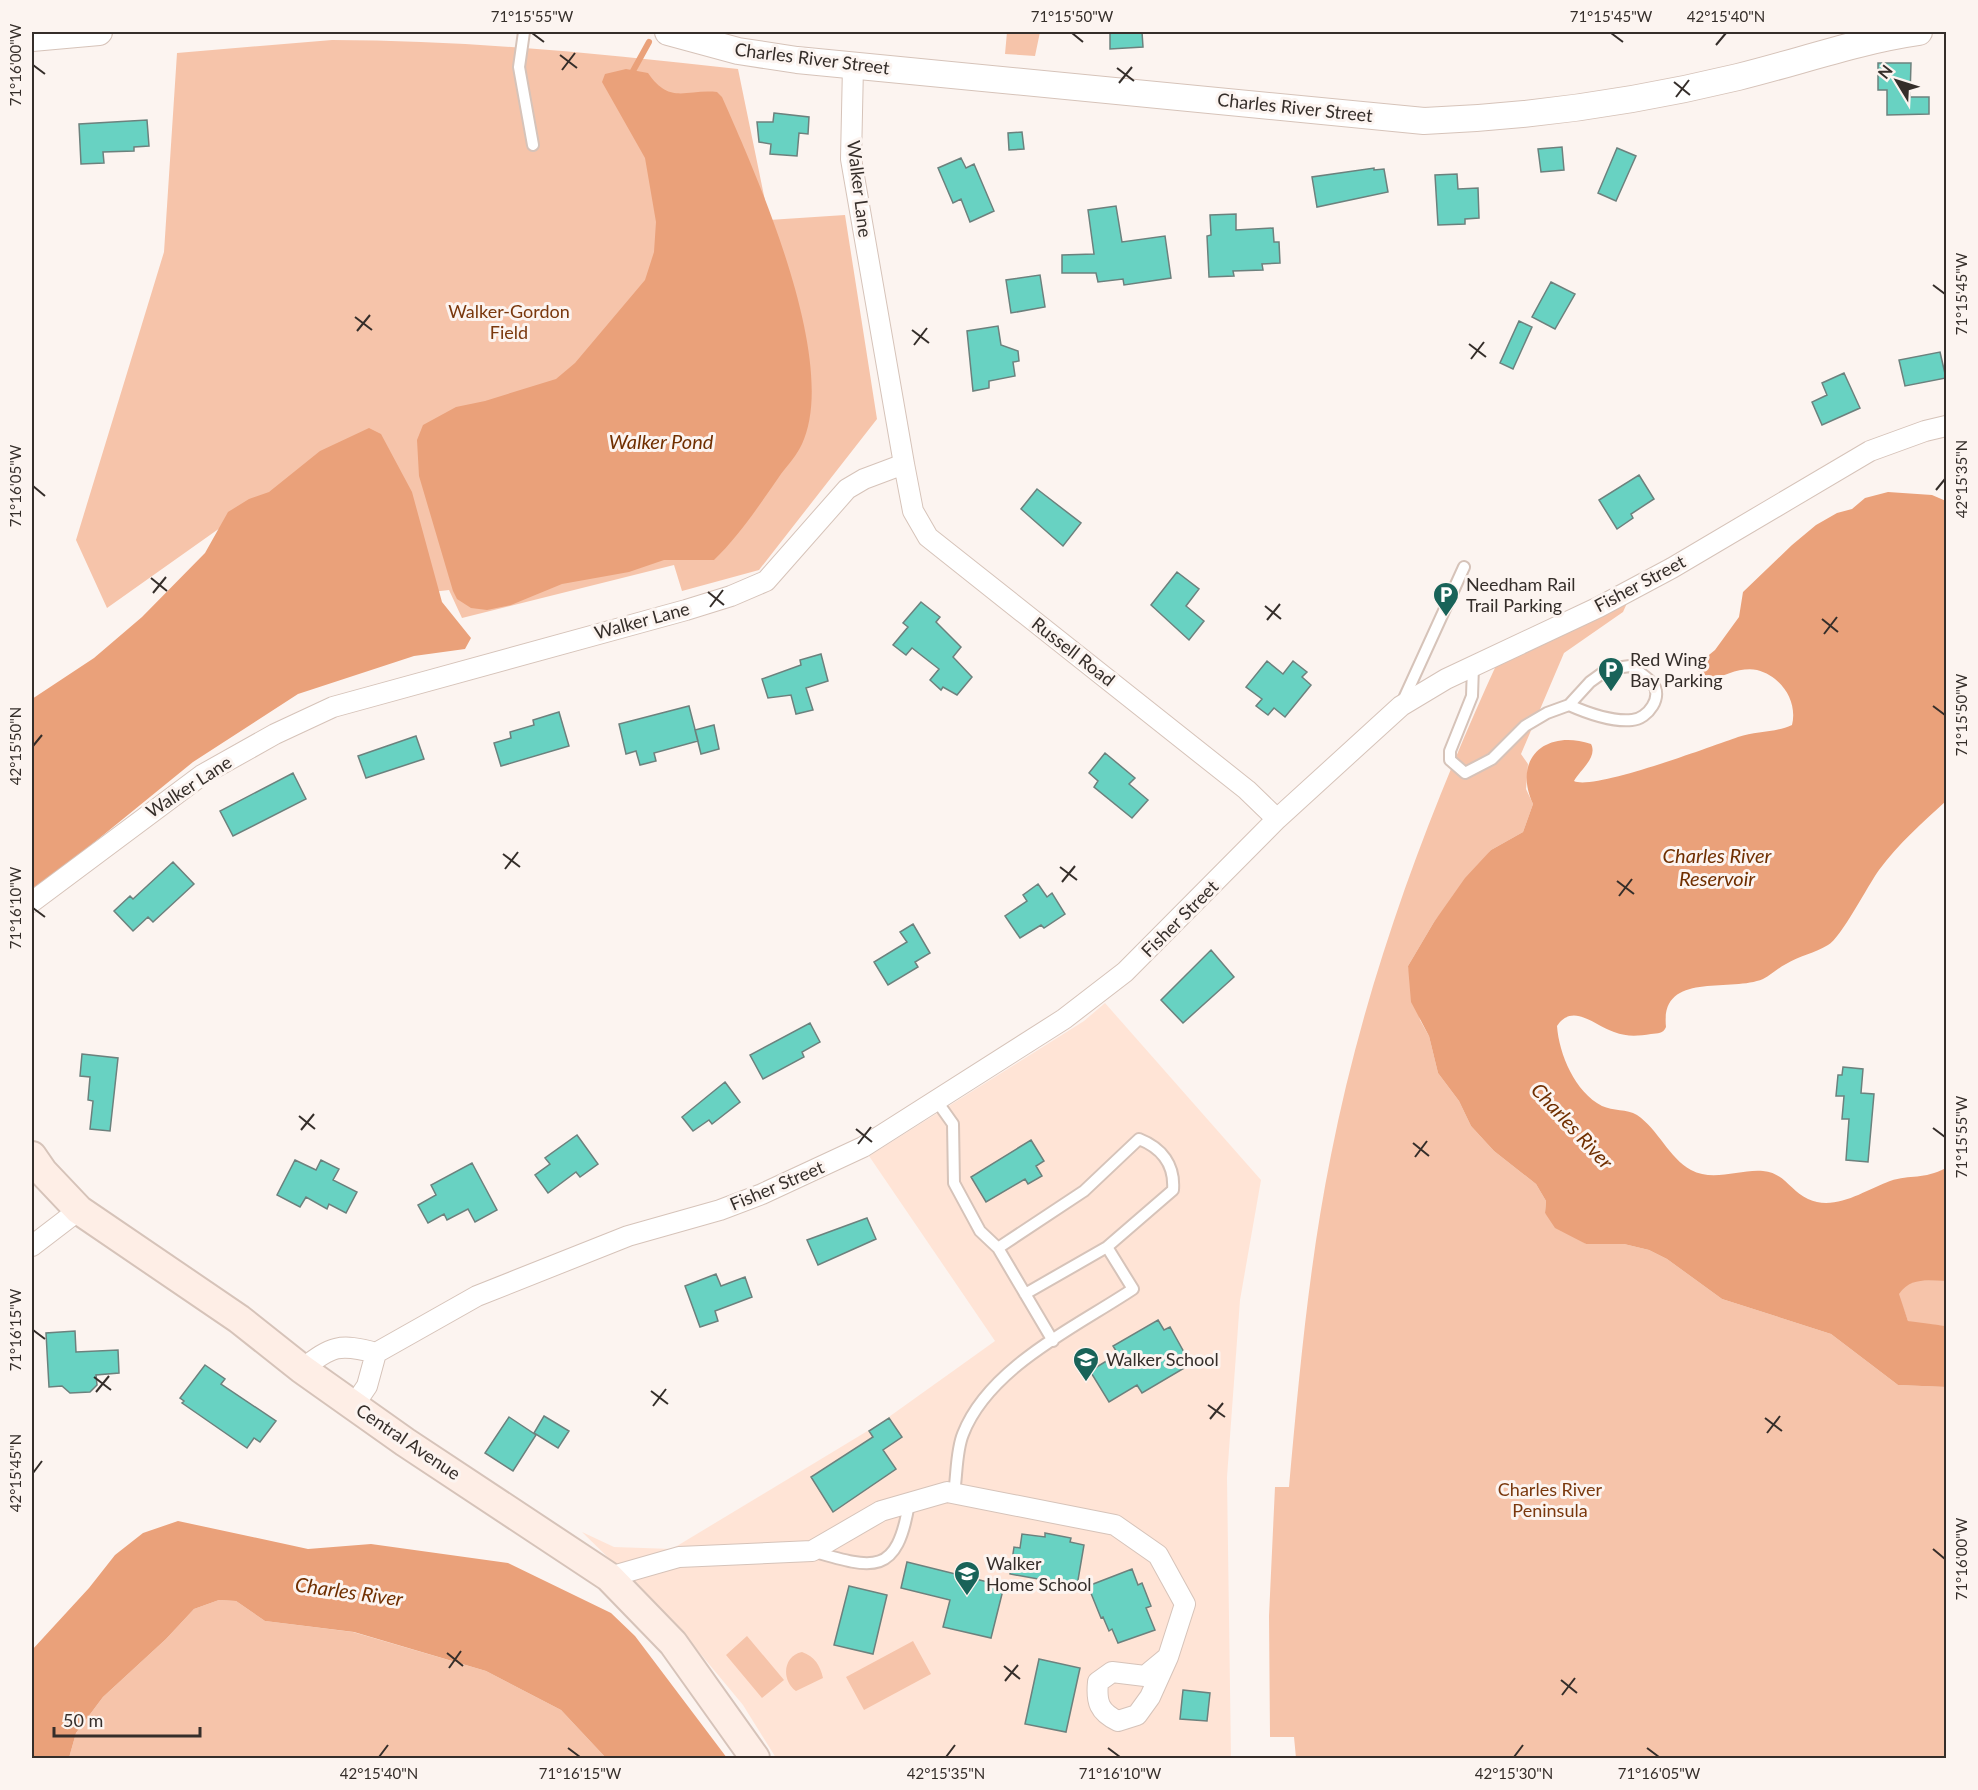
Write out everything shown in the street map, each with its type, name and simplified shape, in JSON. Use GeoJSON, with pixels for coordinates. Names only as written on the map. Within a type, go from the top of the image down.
{"type":"FeatureCollection","features":[{"type":"Feature","properties":{"kind":"main road","name":"Central Avenue"},"geometry":{"type":"LineString","coordinates":[[32,1156],[43,1172],[79,1210],[239,1319],[302,1369],[609,1577],[673,1643],[754,1758]]}},
{"type":"Feature","properties":{"kind":"street"},"geometry":{"type":"LineString","coordinates":[[32,38],[99,32]]}},
{"type":"Feature","properties":{"kind":"street","name":"Charles River Street"},"geometry":{"type":"LineString","coordinates":[[683,33],[738,51],[853,66],[1424,121],[1495,118],[1656,96],[1753,73],[1828,51],[1919,32]]}},
{"type":"Feature","properties":{"kind":"street","name":"Walker Lane"},"geometry":{"type":"LineString","coordinates":[[32,902],[202,775],[275,734],[333,707],[697,606],[731,596],[766,581],[848,489],[864,479],[904,464],[851,159],[853,66]]}},
{"type":"Feature","properties":{"kind":"street","name":"Fisher Street"},"geometry":{"type":"LineString","coordinates":[[376,1353],[477,1296],[628,1236],[720,1210],[805,1175],[863,1147],[1064,1019],[1118,978],[1221,878],[1277,819],[1373,728],[1401,706],[1473,666],[1630,590],[1870,451],[1914,434],[1947,426]]}},
{"type":"Feature","properties":{"kind":"street","name":"Russell Road"},"geometry":{"type":"LineString","coordinates":[[904,464],[913,511],[928,537],[1247,790],[1277,819]]}},
{"type":"Feature","properties":{"kind":"street"},"geometry":{"type":"LineString","coordinates":[[32,1246],[79,1210]]}},
{"type":"Feature","properties":{"kind":"street"},"geometry":{"type":"LineString","coordinates":[[302,1369],[324,1353],[348,1346],[376,1353],[367,1386],[354,1405]]}},
{"type":"Feature","properties":{"kind":"street"},"geometry":{"type":"LineString","coordinates":[[609,1577],[679,1557],[812,1551],[881,1511],[947,1492],[954,1493],[1114,1525],[1158,1555],[1185,1604],[1168,1657]]}},
{"type":"Feature","properties":{"kind":"lane"},"geometry":{"type":"LineString","coordinates":[[524,32],[519,67],[533,145]]}},
{"type":"Feature","properties":{"kind":"lane"},"geometry":{"type":"LineString","coordinates":[[1401,706],[1464,567]]}},
{"type":"Feature","properties":{"kind":"lane"},"geometry":{"type":"LineString","coordinates":[[1473,666],[1472,696],[1450,751],[1450,760],[1465,773],[1492,759],[1525,726],[1546,713],[1569,705],[1590,681],[1608,669],[1630,666],[1653,683],[1656,694],[1648,712],[1632,720],[1587,712],[1569,705]]}},
{"type":"Feature","properties":{"kind":"lane"},"geometry":{"type":"LineString","coordinates":[[936,1100],[952,1125],[954,1183],[980,1231],[998,1248],[1053,1341]]}},
{"type":"Feature","properties":{"kind":"lane"},"geometry":{"type":"LineString","coordinates":[[998,1248],[1084,1191],[1139,1139],[1150,1143],[1165,1155],[1174,1176],[1173,1190],[1107,1246],[1025,1294]]}},
{"type":"Feature","properties":{"kind":"lane"},"geometry":{"type":"LineString","coordinates":[[954,1493],[962,1435],[983,1399],[1013,1368],[1133,1289],[1107,1246]]}},
{"type":"Feature","properties":{"kind":"lane"},"geometry":{"type":"LineString","coordinates":[[812,1551],[860,1565],[880,1562],[891,1554],[904,1530],[909,1503]]}},
{"type":"Feature","properties":{"kind":"shaded area","name":"Walker School"},"geometry":{"type":"Polygon","coordinates":[[[1105,1003],[1261,1180],[1240,1300],[1227,1477],[1231,1758],[776,1758],[743,1705],[674,1622],[582,1532],[614,1547],[672,1549],[879,1424],[995,1341],[869,1156],[1084,1021],[1105,1003]]]}},
{"type":"Feature","properties":{"kind":"green space"},"geometry":{"type":"Polygon","coordinates":[[[1007,32],[1040,32],[1035,56],[1005,54],[1007,32]]]}},
{"type":"Feature","properties":{"kind":"green space","name":"Walker-Gordon Field"},"geometry":{"type":"Polygon","coordinates":[[[332,40],[484,45],[738,69],[769,220],[845,215],[877,419],[759,570],[682,591],[674,565],[462,618],[449,590],[231,616],[234,518],[107,608],[76,540],[164,252],[177,53],[332,40]]]}},
{"type":"Feature","properties":{"kind":"green space","name":"Charles River Peninsula"},"geometry":{"type":"Polygon","coordinates":[[[1632,592],[1623,612],[1564,653],[1521,754],[1528,764],[1526,789],[1533,804],[1523,832],[1491,850],[1434,922],[1408,966],[1420,1020],[1429,1036],[1438,1073],[1459,1101],[1471,1126],[1494,1151],[1536,1184],[1546,1201],[1545,1213],[1586,1244],[1624,1244],[1649,1250],[1667,1259],[1722,1299],[1831,1334],[1898,1385],[1946,1387],[1946,1758],[1296,1758],[1294,1737],[1270,1737],[1269,1616],[1275,1487],[1289,1487],[1301,1362],[1323,1196],[1361,1027],[1400,902],[1423,840],[1499,659],[1632,592]]]}},
{"type":"Feature","properties":{"kind":"green space"},"geometry":{"type":"Polygon","coordinates":[[[1918,1280],[1946,1281],[1946,1326],[1908,1321],[1898,1294],[1905,1285],[1918,1280]]]}},
{"type":"Feature","properties":{"kind":"green space"},"geometry":{"type":"Polygon","coordinates":[[[219,1600],[236,1601],[265,1621],[353,1632],[486,1671],[561,1710],[606,1758],[69,1758],[76,1733],[103,1697],[166,1639],[194,1609],[219,1600]]]}},
{"type":"Feature","properties":{"kind":"green space"},"geometry":{"type":"Polygon","coordinates":[[[747,1636],[784,1680],[762,1698],[726,1655],[747,1636]]]}},
{"type":"Feature","properties":{"kind":"green space"},"geometry":{"type":"Polygon","coordinates":[[[913,1641],[931,1674],[864,1710],[846,1677],[913,1641]]]}},
{"type":"Feature","properties":{"kind":"green space"},"geometry":{"type":"Polygon","coordinates":[[[802,1652],[816,1662],[823,1678],[796,1691],[788,1681],[786,1669],[791,1658],[802,1652]]]}},
{"type":"Feature","properties":{"kind":"water","name":"Walker Pond"},"geometry":{"type":"Polygon","coordinates":[[[626,69],[648,73],[656,83],[671,92],[717,92],[722,97],[773,220],[803,319],[810,366],[811,409],[802,444],[749,519],[714,560],[664,560],[629,572],[562,584],[511,605],[487,610],[471,608],[457,599],[453,591],[419,476],[417,440],[423,425],[456,407],[485,401],[556,379],[575,363],[645,280],[654,252],[656,222],[645,158],[602,82],[605,74],[626,69]]]}},
{"type":"Feature","properties":{"kind":"water"},"geometry":{"type":"Polygon","coordinates":[[[369,428],[381,434],[412,492],[442,602],[471,638],[465,649],[414,656],[298,694],[193,762],[32,893],[32,699],[94,658],[142,617],[205,553],[228,512],[249,499],[269,492],[320,451],[369,428]]]}},
{"type":"Feature","properties":{"kind":"water","name":"Charles River Reservoir"},"geometry":{"type":"Polygon","coordinates":[[[1888,492],[1932,495],[1946,501],[1946,801],[1886,860],[1840,932],[1828,945],[1791,961],[1763,979],[1749,983],[1685,990],[1674,997],[1667,1009],[1666,1027],[1660,1033],[1623,1035],[1577,1016],[1563,1019],[1557,1026],[1565,1060],[1584,1092],[1602,1106],[1637,1115],[1683,1165],[1699,1173],[1717,1175],[1754,1171],[1771,1172],[1802,1196],[1829,1203],[1850,1198],[1890,1181],[1924,1176],[1946,1168],[1946,1281],[1914,1282],[1899,1294],[1908,1321],[1946,1326],[1946,1387],[1898,1385],[1831,1334],[1722,1299],[1667,1259],[1649,1250],[1624,1244],[1586,1244],[1555,1228],[1545,1213],[1546,1201],[1536,1184],[1494,1151],[1471,1126],[1459,1101],[1438,1073],[1429,1036],[1411,1002],[1408,966],[1434,922],[1465,878],[1491,850],[1523,832],[1533,804],[1528,788],[1527,773],[1530,761],[1537,751],[1547,744],[1575,740],[1591,744],[1593,749],[1590,759],[1574,781],[1585,782],[1627,774],[1738,737],[1792,725],[1792,707],[1786,691],[1766,673],[1745,670],[1711,681],[1697,670],[1698,664],[1715,650],[1739,617],[1743,592],[1792,545],[1816,525],[1837,513],[1852,509],[1865,498],[1888,492]]]}},
{"type":"Feature","properties":{"kind":"water","name":"Charles River"},"geometry":{"type":"Polygon","coordinates":[[[178,1521],[308,1549],[371,1544],[508,1563],[611,1613],[635,1636],[727,1758],[606,1758],[561,1710],[486,1671],[354,1632],[265,1621],[236,1601],[219,1600],[194,1609],[166,1639],[103,1697],[76,1733],[69,1758],[32,1758],[32,1650],[89,1588],[115,1555],[143,1533],[178,1521]]]}},
{"type":"Feature","properties":{"kind":"building"},"geometry":{"type":"Polygon","coordinates":[[[1110,32],[1142,32],[1143,47],[1110,49],[1110,32]]]}},
{"type":"Feature","properties":{"kind":"building"},"geometry":{"type":"Polygon","coordinates":[[[1878,63],[1911,63],[1910,97],[1929,97],[1929,114],[1887,115],[1887,90],[1878,90],[1878,63]]]}},
{"type":"Feature","properties":{"kind":"building"},"geometry":{"type":"Polygon","coordinates":[[[774,113],[809,117],[808,134],[799,133],[797,156],[770,154],[771,144],[759,142],[757,122],[773,122],[774,113]]]}},
{"type":"Feature","properties":{"kind":"building"},"geometry":{"type":"Polygon","coordinates":[[[147,120],[149,146],[134,147],[134,151],[103,152],[104,163],[81,164],[79,124],[147,120]]]}},
{"type":"Feature","properties":{"kind":"building"},"geometry":{"type":"Polygon","coordinates":[[[1022,132],[1024,149],[1009,150],[1008,133],[1022,132]]]}},
{"type":"Feature","properties":{"kind":"building"},"geometry":{"type":"Polygon","coordinates":[[[1562,147],[1564,170],[1541,172],[1538,149],[1562,147]]]}},
{"type":"Feature","properties":{"kind":"building"},"geometry":{"type":"Polygon","coordinates":[[[1617,148],[1636,156],[1616,201],[1598,193],[1617,148]]]}},
{"type":"Feature","properties":{"kind":"building"},"geometry":{"type":"Polygon","coordinates":[[[961,158],[966,168],[974,164],[994,211],[970,222],[961,199],[953,203],[938,168],[961,158]]]}},
{"type":"Feature","properties":{"kind":"building"},"geometry":{"type":"Polygon","coordinates":[[[1374,168],[1374,170],[1384,169],[1388,192],[1317,207],[1312,177],[1374,168]]]}},
{"type":"Feature","properties":{"kind":"building"},"geometry":{"type":"Polygon","coordinates":[[[1457,174],[1458,189],[1478,188],[1479,218],[1465,219],[1465,224],[1438,225],[1435,175],[1457,174]]]}},
{"type":"Feature","properties":{"kind":"building"},"geometry":{"type":"Polygon","coordinates":[[[1116,206],[1122,242],[1165,236],[1171,278],[1124,285],[1123,279],[1098,282],[1096,273],[1062,273],[1062,255],[1094,254],[1088,210],[1116,206]]]}},
{"type":"Feature","properties":{"kind":"building"},"geometry":{"type":"Polygon","coordinates":[[[1236,214],[1236,230],[1273,228],[1274,242],[1279,242],[1280,263],[1262,264],[1263,270],[1233,271],[1234,276],[1209,277],[1207,236],[1211,235],[1210,215],[1236,214]]]}},
{"type":"Feature","properties":{"kind":"building"},"geometry":{"type":"Polygon","coordinates":[[[1040,275],[1045,307],[1011,313],[1006,280],[1040,275]]]}},
{"type":"Feature","properties":{"kind":"building"},"geometry":{"type":"Polygon","coordinates":[[[1551,282],[1575,294],[1555,329],[1532,317],[1551,282]]]}},
{"type":"Feature","properties":{"kind":"building"},"geometry":{"type":"Polygon","coordinates":[[[1519,321],[1532,327],[1513,369],[1500,363],[1519,321]]]}},
{"type":"Feature","properties":{"kind":"building"},"geometry":{"type":"Polygon","coordinates":[[[998,326],[1001,345],[1018,351],[1019,361],[1013,362],[1015,376],[989,381],[989,388],[973,391],[967,331],[998,326]]]}},
{"type":"Feature","properties":{"kind":"building"},"geometry":{"type":"Polygon","coordinates":[[[1940,352],[1946,378],[1905,386],[1899,360],[1940,352]]]}},
{"type":"Feature","properties":{"kind":"building"},"geometry":{"type":"Polygon","coordinates":[[[1844,373],[1860,408],[1822,425],[1812,402],[1827,395],[1822,383],[1844,373]]]}},
{"type":"Feature","properties":{"kind":"building"},"geometry":{"type":"Polygon","coordinates":[[[1639,475],[1654,499],[1631,514],[1633,518],[1617,529],[1599,500],[1639,475]]]}},
{"type":"Feature","properties":{"kind":"building"},"geometry":{"type":"Polygon","coordinates":[[[1037,489],[1081,523],[1063,546],[1021,509],[1037,489]]]}},
{"type":"Feature","properties":{"kind":"building"},"geometry":{"type":"Polygon","coordinates":[[[1177,572],[1199,589],[1186,606],[1204,621],[1189,640],[1151,605],[1177,572]]]}},
{"type":"Feature","properties":{"kind":"building"},"geometry":{"type":"Polygon","coordinates":[[[921,602],[940,617],[936,622],[961,647],[953,657],[972,677],[957,695],[943,687],[941,690],[930,680],[939,669],[912,648],[906,655],[893,645],[908,627],[903,623],[921,602]]]}},
{"type":"Feature","properties":{"kind":"building"},"geometry":{"type":"Polygon","coordinates":[[[821,654],[828,681],[806,688],[813,710],[796,714],[791,695],[768,698],[762,679],[801,665],[800,660],[821,654]]]}},
{"type":"Feature","properties":{"kind":"building"},"geometry":{"type":"Polygon","coordinates":[[[1267,661],[1283,674],[1293,661],[1307,672],[1302,677],[1311,685],[1285,717],[1274,708],[1268,715],[1256,706],[1262,699],[1246,687],[1267,661]]]}},
{"type":"Feature","properties":{"kind":"building"},"geometry":{"type":"Polygon","coordinates":[[[689,706],[698,741],[654,753],[656,761],[640,765],[636,751],[626,754],[619,724],[689,706]]]}},
{"type":"Feature","properties":{"kind":"building"},"geometry":{"type":"Polygon","coordinates":[[[559,712],[569,746],[501,766],[494,743],[511,738],[510,732],[534,725],[533,720],[559,712]]]}},
{"type":"Feature","properties":{"kind":"building"},"geometry":{"type":"Polygon","coordinates":[[[714,725],[719,749],[701,754],[695,730],[714,725]]]}},
{"type":"Feature","properties":{"kind":"building"},"geometry":{"type":"Polygon","coordinates":[[[416,736],[424,759],[366,778],[358,756],[416,736]]]}},
{"type":"Feature","properties":{"kind":"building"},"geometry":{"type":"Polygon","coordinates":[[[1105,753],[1135,778],[1129,784],[1148,800],[1132,818],[1094,787],[1098,781],[1089,773],[1105,753]]]}},
{"type":"Feature","properties":{"kind":"building"},"geometry":{"type":"Polygon","coordinates":[[[293,773],[306,799],[233,836],[220,811],[293,773]]]}},
{"type":"Feature","properties":{"kind":"building"},"geometry":{"type":"Polygon","coordinates":[[[173,862],[194,884],[153,922],[148,917],[133,931],[114,911],[130,896],[133,899],[173,862]]]}},
{"type":"Feature","properties":{"kind":"building"},"geometry":{"type":"Polygon","coordinates":[[[1038,884],[1047,897],[1052,893],[1065,914],[1044,928],[1041,925],[1020,938],[1005,916],[1027,901],[1023,895],[1038,884]]]}},
{"type":"Feature","properties":{"kind":"building"},"geometry":{"type":"Polygon","coordinates":[[[913,924],[930,953],[915,962],[918,967],[888,985],[874,962],[907,942],[900,932],[913,924]]]}},
{"type":"Feature","properties":{"kind":"building"},"geometry":{"type":"Polygon","coordinates":[[[1211,950],[1234,977],[1183,1023],[1161,1000],[1211,950]]]}},
{"type":"Feature","properties":{"kind":"building"},"geometry":{"type":"Polygon","coordinates":[[[810,1023],[820,1042],[802,1052],[804,1057],[763,1079],[750,1055],[810,1023]]]}},
{"type":"Feature","properties":{"kind":"building"},"geometry":{"type":"Polygon","coordinates":[[[82,1054],[118,1058],[110,1131],[90,1129],[93,1101],[88,1100],[90,1077],[80,1076],[82,1054]]]}},
{"type":"Feature","properties":{"kind":"building"},"geometry":{"type":"Polygon","coordinates":[[[1843,1067],[1863,1069],[1861,1093],[1874,1094],[1868,1162],[1846,1160],[1849,1119],[1842,1119],[1844,1096],[1836,1096],[1838,1075],[1842,1075],[1843,1067]]]}},
{"type":"Feature","properties":{"kind":"building"},"geometry":{"type":"Polygon","coordinates":[[[725,1082],[740,1102],[712,1124],[709,1120],[693,1131],[682,1117],[725,1082]]]}},
{"type":"Feature","properties":{"kind":"building"},"geometry":{"type":"Polygon","coordinates":[[[577,1135],[598,1164],[580,1177],[576,1172],[548,1193],[535,1175],[550,1164],[545,1158],[577,1135]]]}},
{"type":"Feature","properties":{"kind":"building"},"geometry":{"type":"Polygon","coordinates":[[[1031,1140],[1044,1161],[1036,1166],[1042,1176],[1028,1184],[1025,1179],[986,1202],[971,1177],[1031,1140]]]}},
{"type":"Feature","properties":{"kind":"building"},"geometry":{"type":"Polygon","coordinates":[[[295,1160],[316,1170],[321,1160],[339,1169],[333,1180],[357,1192],[346,1213],[329,1204],[327,1209],[306,1197],[300,1207],[277,1195],[295,1160]]]}},
{"type":"Feature","properties":{"kind":"building"},"geometry":{"type":"Polygon","coordinates":[[[472,1163],[497,1210],[475,1222],[468,1209],[447,1220],[444,1214],[428,1223],[418,1205],[436,1195],[431,1185],[472,1163]]]}},
{"type":"Feature","properties":{"kind":"building"},"geometry":{"type":"Polygon","coordinates":[[[867,1218],[876,1239],[818,1265],[807,1240],[867,1218]]]}},
{"type":"Feature","properties":{"kind":"building"},"geometry":{"type":"Polygon","coordinates":[[[716,1274],[721,1286],[745,1277],[752,1297],[715,1311],[718,1321],[700,1327],[685,1286],[716,1274]]]}},
{"type":"Feature","properties":{"kind":"building"},"geometry":{"type":"Polygon","coordinates":[[[1158,1320],[1164,1330],[1170,1327],[1185,1354],[1179,1357],[1186,1367],[1142,1393],[1137,1385],[1109,1402],[1090,1371],[1118,1354],[1113,1346],[1158,1320]]]}},
{"type":"Feature","properties":{"kind":"building"},"geometry":{"type":"Polygon","coordinates":[[[75,1331],[76,1352],[118,1350],[119,1373],[96,1375],[97,1385],[90,1392],[70,1393],[62,1386],[49,1387],[46,1333],[75,1331]]]}},
{"type":"Feature","properties":{"kind":"building"},"geometry":{"type":"Polygon","coordinates":[[[205,1365],[225,1379],[221,1384],[276,1421],[260,1442],[254,1438],[247,1448],[182,1403],[184,1401],[180,1398],[205,1365]]]}},
{"type":"Feature","properties":{"kind":"building"},"geometry":{"type":"Polygon","coordinates":[[[544,1416],[569,1431],[558,1448],[534,1433],[544,1416]]]}},
{"type":"Feature","properties":{"kind":"building"},"geometry":{"type":"Polygon","coordinates":[[[509,1417],[536,1435],[513,1471],[485,1453],[509,1417]]]}},
{"type":"Feature","properties":{"kind":"building"},"geometry":{"type":"Polygon","coordinates":[[[889,1418],[902,1437],[883,1450],[896,1469],[833,1512],[811,1477],[873,1437],[869,1431],[889,1418]]]}},
{"type":"Feature","properties":{"kind":"building"},"geometry":{"type":"Polygon","coordinates":[[[1045,1533],[1071,1538],[1070,1542],[1084,1545],[1077,1586],[1043,1583],[1044,1580],[1010,1574],[1014,1547],[1020,1548],[1022,1534],[1045,1537],[1045,1533]]]}},
{"type":"Feature","properties":{"kind":"building"},"geometry":{"type":"Polygon","coordinates":[[[907,1562],[1004,1586],[991,1638],[943,1627],[950,1600],[901,1588],[907,1562]]]}},
{"type":"Feature","properties":{"kind":"building"},"geometry":{"type":"Polygon","coordinates":[[[1132,1569],[1138,1585],[1142,1583],[1151,1606],[1146,1608],[1155,1630],[1118,1643],[1112,1629],[1109,1631],[1103,1617],[1101,1618],[1088,1586],[1132,1569]]]}},
{"type":"Feature","properties":{"kind":"building"},"geometry":{"type":"Polygon","coordinates":[[[849,1586],[887,1595],[873,1654],[834,1645],[849,1586]]]}},
{"type":"Feature","properties":{"kind":"building"},"geometry":{"type":"Polygon","coordinates":[[[1039,1659],[1080,1668],[1066,1732],[1025,1724],[1039,1659]]]}},
{"type":"Feature","properties":{"kind":"building"},"geometry":{"type":"Polygon","coordinates":[[[1183,1690],[1210,1693],[1207,1721],[1180,1719],[1183,1690]]]}},
{"type":"Feature","properties":{"kind":"waterway"},"geometry":{"type":"LineString","coordinates":[[633,71],[649,42]]}},
{"type":"Feature","properties":{"kind":"place","name":"Needham Rail Trail Parking"},"geometry":{"type":"Point","coordinates":[1446,618]}},
{"type":"Feature","properties":{"kind":"place","name":"Red Wing Bay Parking"},"geometry":{"type":"Point","coordinates":[1611,693]}},
{"type":"Feature","properties":{"kind":"place","name":"Walker School"},"geometry":{"type":"Point","coordinates":[1086,1383]}},
{"type":"Feature","properties":{"kind":"place","name":"Walker Home School"},"geometry":{"type":"Point","coordinates":[967,1597]}}]}
